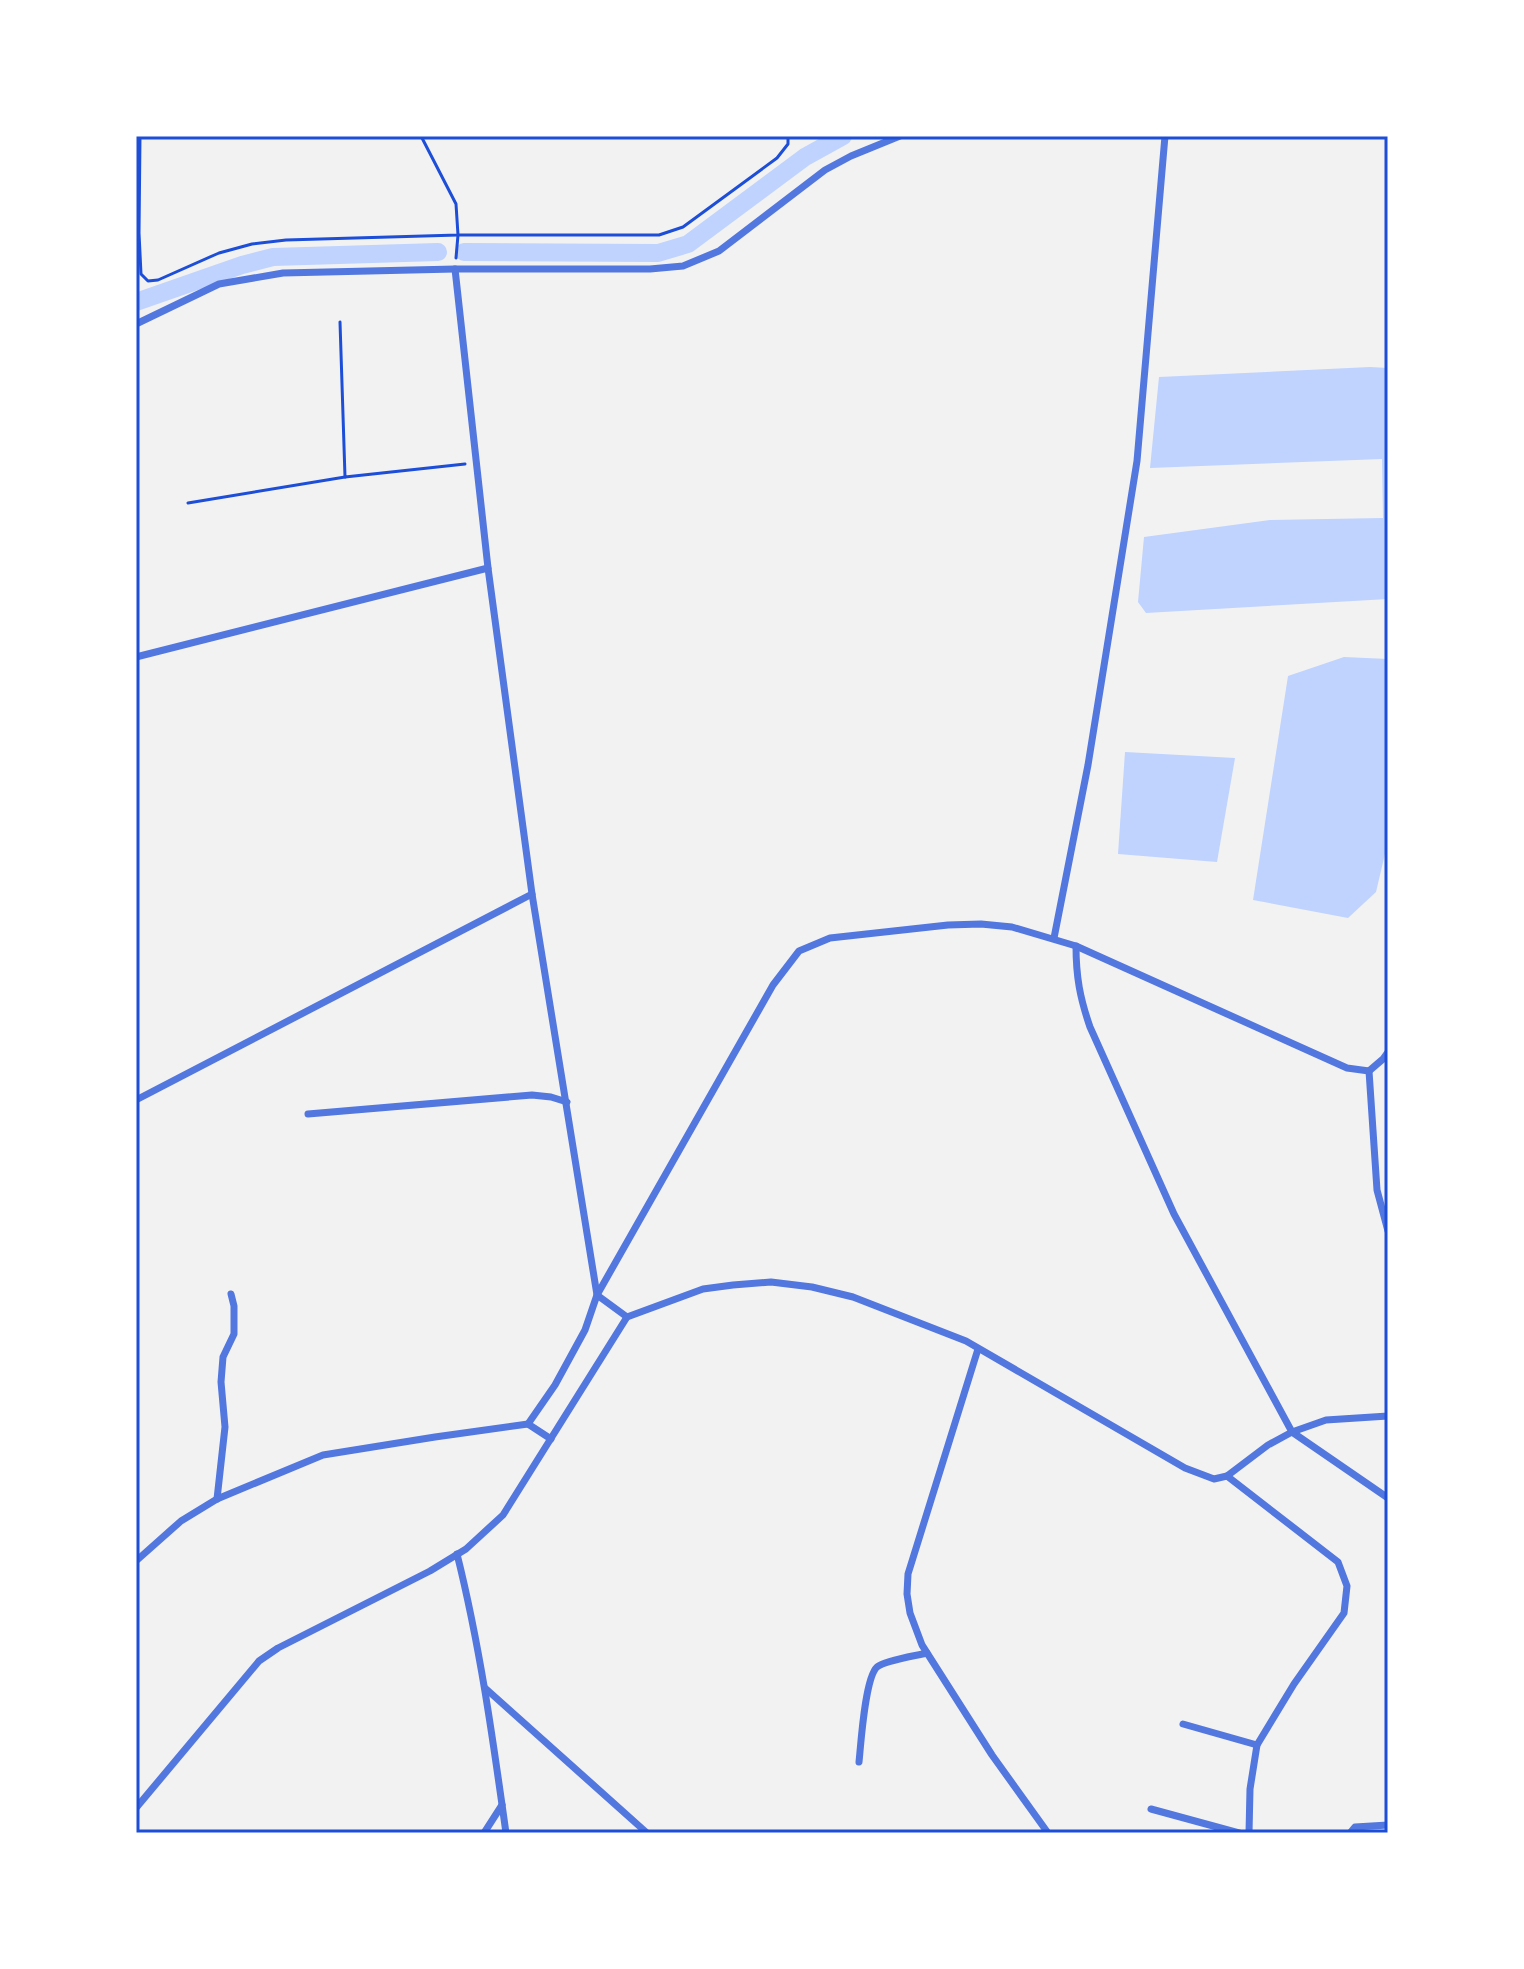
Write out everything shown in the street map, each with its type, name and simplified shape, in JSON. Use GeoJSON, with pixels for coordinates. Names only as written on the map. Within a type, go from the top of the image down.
{"type":"FeatureCollection","features":[{"type":"Feature","properties":{"kind":"street"},"geometry":{"type":"LineString","coordinates":[[136,324],[219,284],[283,273],[650,269],[683,266],[719,251],[825,170],[900,136]]}},
{"type":"Feature","properties":{"kind":"street"},"geometry":{"type":"LineString","coordinates":[[1054,938],[1088,765],[1137,461],[1165,136]]}},
{"type":"Feature","properties":{"kind":"street"},"geometry":{"type":"LineString","coordinates":[[455,269],[488,568],[532,894],[597,1295],[627,1317]]}},
{"type":"Feature","properties":{"kind":"street"},"geometry":{"type":"LineString","coordinates":[[136,657],[488,568]]}},
{"type":"Feature","properties":{"kind":"street"},"geometry":{"type":"LineString","coordinates":[[136,1100],[532,894]]}},
{"type":"Feature","properties":{"kind":"street"},"geometry":{"type":"LineString","coordinates":[[528,1424],[578,1344],[597,1295],[773,985],[799,951],[830,938],[948,925],[1012,927],[1076,946],[1347,1068],[1369,1071],[1388,1052]]}},
{"type":"Feature","properties":{"kind":"street"},"geometry":{"type":"LineString","coordinates":[[1076,946],[1080,1001],[1090,1027],[1174,1214],[1292,1432],[1388,1498]]}},
{"type":"Feature","properties":{"kind":"street"},"geometry":{"type":"LineString","coordinates":[[1369,1071],[1377,1190],[1388,1231]]}},
{"type":"Feature","properties":{"kind":"street"},"geometry":{"type":"LineString","coordinates":[[308,1114],[532,1095],[567,1102]]}},
{"type":"Feature","properties":{"kind":"street"},"geometry":{"type":"LineString","coordinates":[[136,1808],[259,1661],[466,1549],[503,1515],[627,1317],[703,1289],[771,1282],[812,1287],[853,1297],[966,1341],[1185,1468],[1214,1479],[1227,1476],[1268,1445],[1292,1432],[1326,1420],[1388,1416]]}},
{"type":"Feature","properties":{"kind":"street"},"geometry":{"type":"LineString","coordinates":[[217,1499],[225,1427],[221,1382],[223,1357],[234,1334],[231,1294]]}},
{"type":"Feature","properties":{"kind":"street"},"geometry":{"type":"LineString","coordinates":[[978,1349],[908,1574],[907,1594],[910,1613],[922,1645],[992,1755],[1048,1833]]}},
{"type":"Feature","properties":{"kind":"street"},"geometry":{"type":"LineString","coordinates":[[137,1557],[181,1521],[217,1499],[323,1455],[528,1424],[551,1439]]}},
{"type":"Feature","properties":{"kind":"street"},"geometry":{"type":"LineString","coordinates":[[1227,1476],[1338,1562],[1347,1586],[1344,1613],[1294,1684],[1257,1745],[1250,1789],[1249,1833]]}},
{"type":"Feature","properties":{"kind":"street"},"geometry":{"type":"LineString","coordinates":[[457,1554],[469,1599],[485,1688],[506,1833]]}},
{"type":"Feature","properties":{"kind":"street"},"geometry":{"type":"LineString","coordinates":[[859,1762],[865,1706],[873,1673],[878,1666],[886,1663],[927,1653]]}},
{"type":"Feature","properties":{"kind":"street"},"geometry":{"type":"LineString","coordinates":[[485,1688],[647,1833]]}},
{"type":"Feature","properties":{"kind":"street"},"geometry":{"type":"LineString","coordinates":[[1183,1724],[1257,1745]]}},
{"type":"Feature","properties":{"kind":"street"},"geometry":{"type":"LineString","coordinates":[[484,1833],[502,1805]]}},
{"type":"Feature","properties":{"kind":"street"},"geometry":{"type":"LineString","coordinates":[[1151,1809],[1239,1833]]}},
{"type":"Feature","properties":{"kind":"street"},"geometry":{"type":"LineString","coordinates":[[1350,1833],[1361,1825],[1388,1825]]}},
{"type":"Feature","properties":{"kind":"path"},"geometry":{"type":"LineString","coordinates":[[140,136],[141,274],[148,281],[158,280],[219,253],[252,244],[286,240],[458,235],[659,235],[683,227],[777,158],[788,144],[788,136]]}},
{"type":"Feature","properties":{"kind":"path"},"geometry":{"type":"LineString","coordinates":[[421,136],[456,204],[458,235],[455,269]]}},
{"type":"Feature","properties":{"kind":"path"},"geometry":{"type":"LineString","coordinates":[[340,322],[345,477]]}},
{"type":"Feature","properties":{"kind":"path"},"geometry":{"type":"LineString","coordinates":[[188,503],[345,477],[476,462]]}},
{"type":"Feature","properties":{"kind":"water"},"geometry":{"type":"Polygon","coordinates":[[[1388,368],[1388,599],[1146,613],[1138,602],[1144,537],[1270,520],[1383,518],[1382,459],[1150,468],[1159,377],[1388,368]]]}},
{"type":"Feature","properties":{"kind":"water"},"geometry":{"type":"Polygon","coordinates":[[[1344,657],[1388,659],[1388,841],[1376,892],[1348,918],[1253,900],[1288,676],[1344,657]]]}},
{"type":"Feature","properties":{"kind":"water"},"geometry":{"type":"Polygon","coordinates":[[[1125,752],[1235,758],[1217,862],[1118,854],[1125,752]]]}},
{"type":"Feature","properties":{"kind":"waterway"},"geometry":{"type":"LineString","coordinates":[[464,252],[658,253],[688,244],[805,157],[843,136]]}},
{"type":"Feature","properties":{"kind":"waterway"},"geometry":{"type":"LineString","coordinates":[[136,302],[273,257],[438,252]]}}]}
